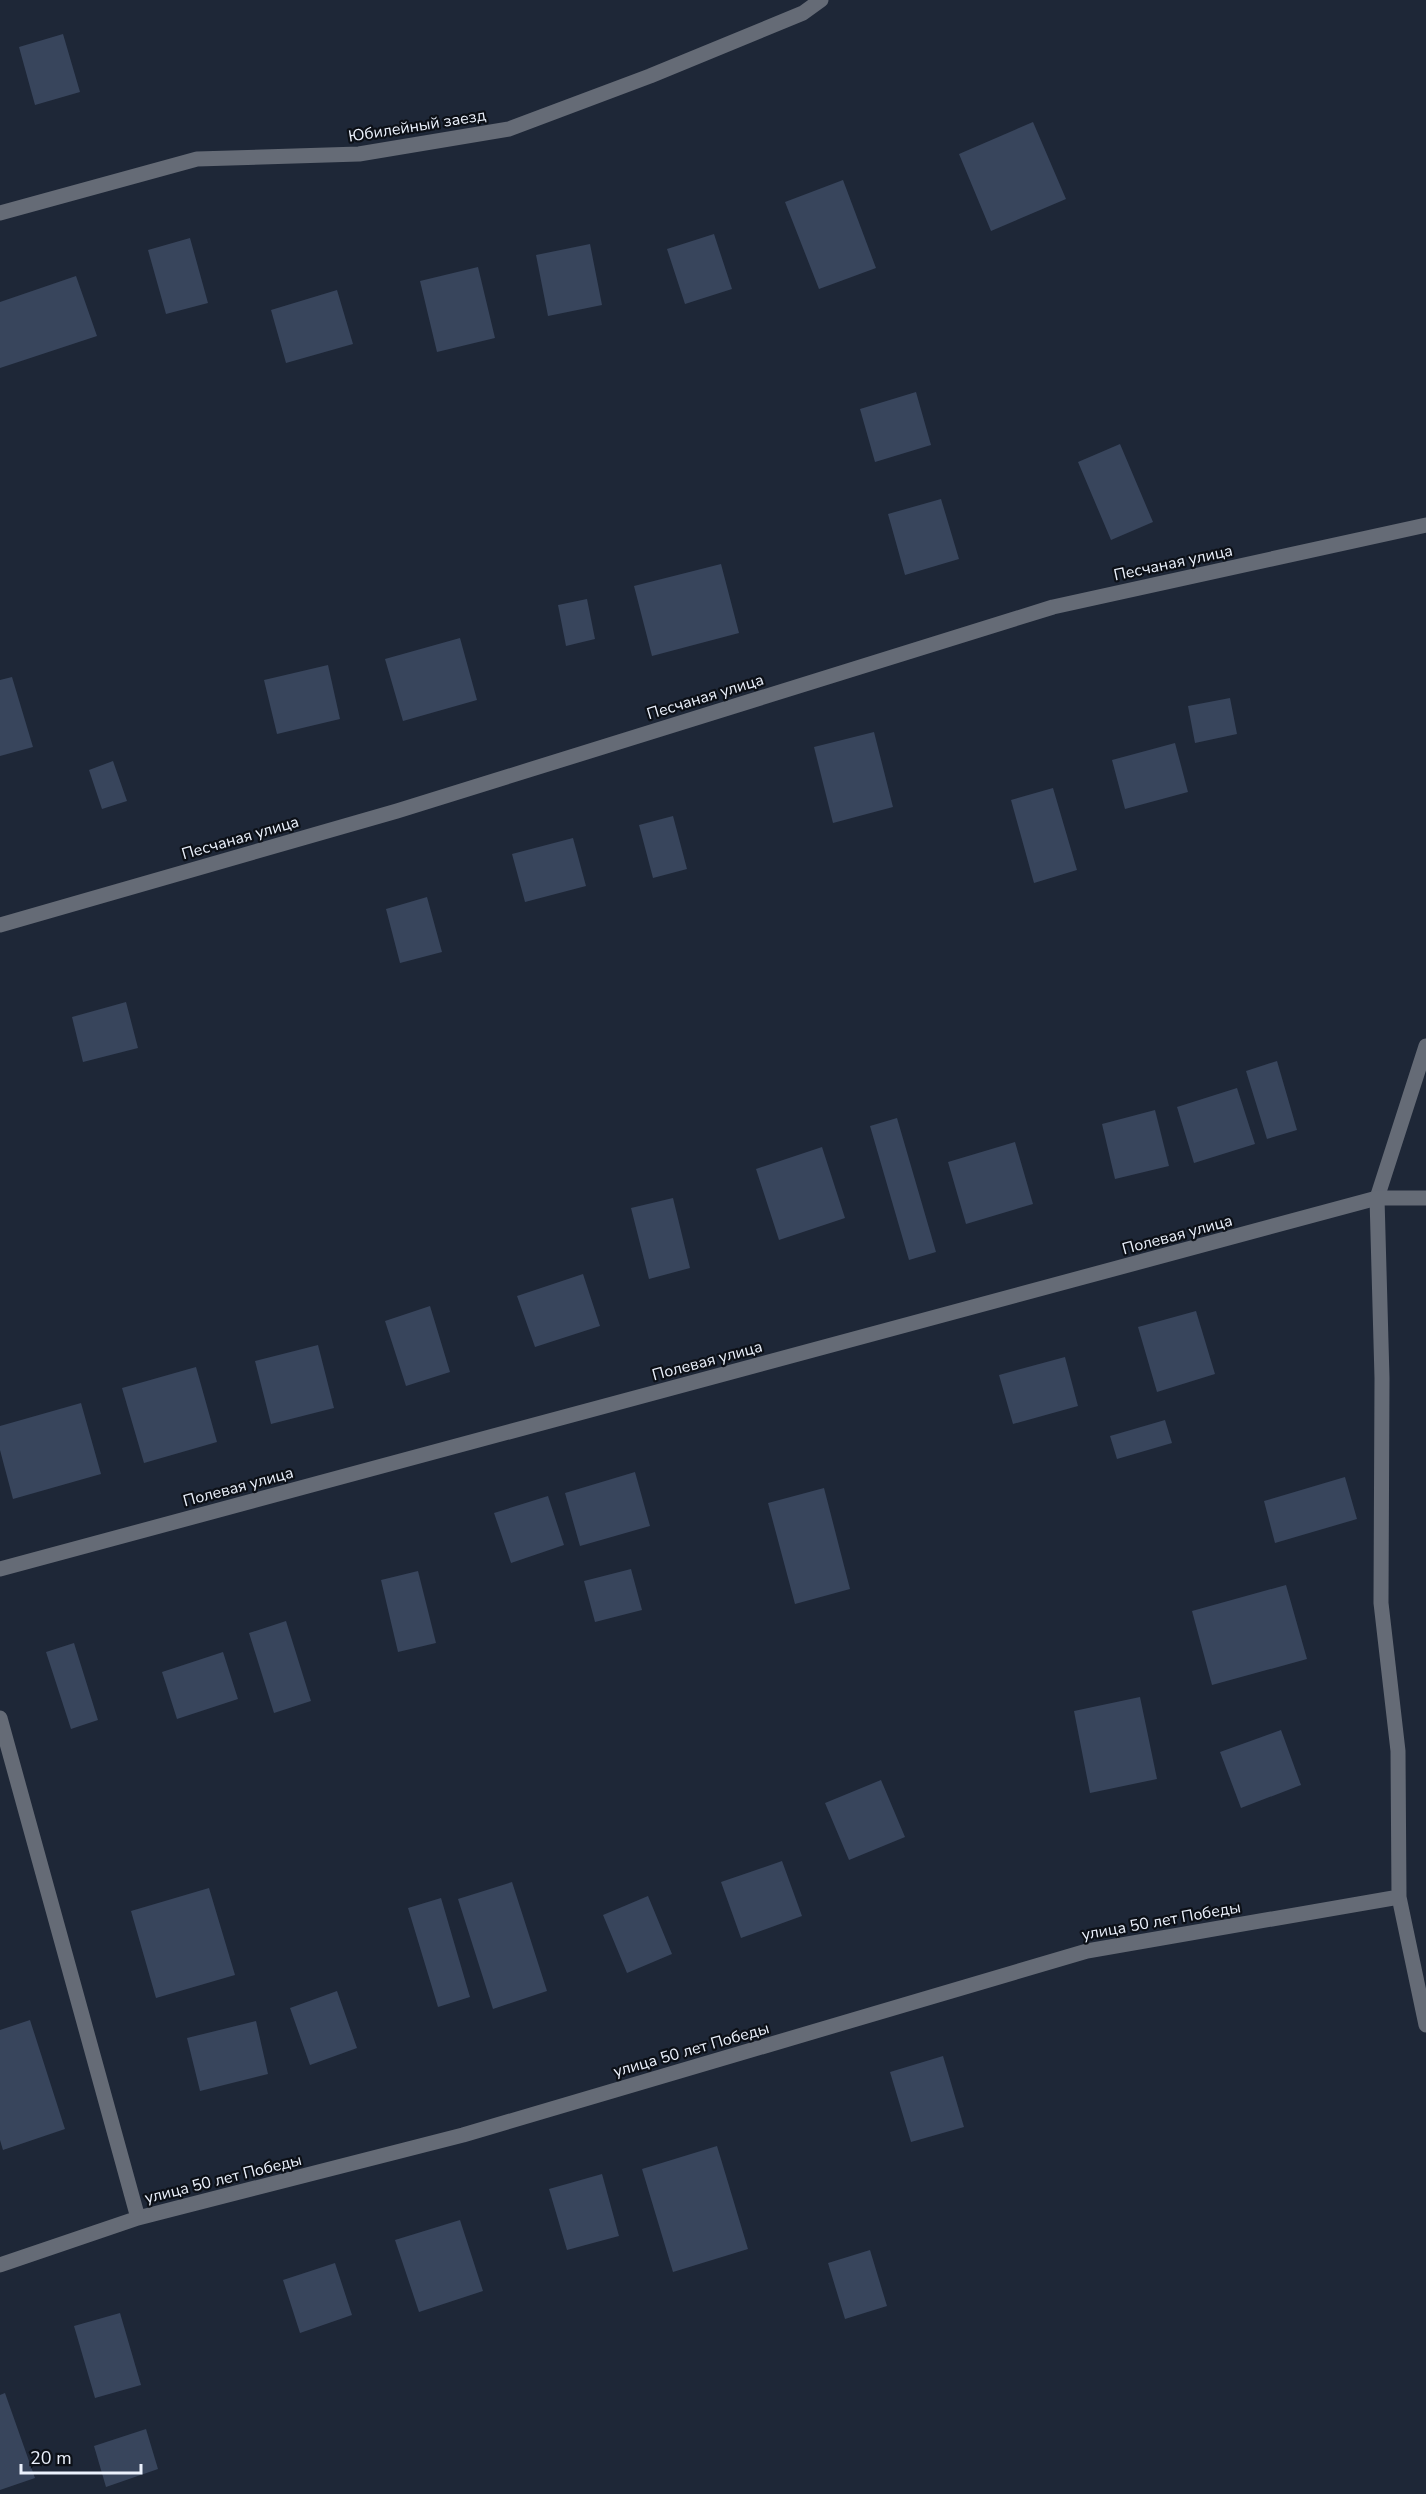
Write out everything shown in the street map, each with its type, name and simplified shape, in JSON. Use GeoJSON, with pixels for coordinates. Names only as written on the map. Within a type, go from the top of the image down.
{"type":"FeatureCollection","features":[{"type":"Feature","properties":{"kind":"street","name":"Юбилейный заезд"},"geometry":{"type":"LineString","coordinates":[[0,213],[197,159],[359,154],[510,129],[650,76],[803,13],[821,0]]}},
{"type":"Feature","properties":{"kind":"street","name":"Песчаная улица"},"geometry":{"type":"LineString","coordinates":[[0,925],[397,811],[1053,607],[1426,525]]}},
{"type":"Feature","properties":{"kind":"street"},"geometry":{"type":"LineString","coordinates":[[1426,1046],[1377,1198],[1382,1378],[1381,1603],[1398,1751],[1399,1897],[1426,2025]]}},
{"type":"Feature","properties":{"kind":"street","name":"Полевая улица"},"geometry":{"type":"LineString","coordinates":[[0,1569],[1377,1198],[1426,1198]]}},
{"type":"Feature","properties":{"kind":"street"},"geometry":{"type":"LineString","coordinates":[[0,1718],[138,2218]]}},
{"type":"Feature","properties":{"kind":"street","name":"улица 50 лет Победы"},"geometry":{"type":"LineString","coordinates":[[0,2265],[138,2218],[463,2135],[1087,1951],[1399,1897]]}},
{"type":"Feature","properties":{"kind":"building"},"geometry":{"type":"Polygon","coordinates":[[[63,34],[80,92],[35,105],[19,47],[63,34]]]}},
{"type":"Feature","properties":{"kind":"building"},"geometry":{"type":"Polygon","coordinates":[[[1033,122],[1066,199],[991,231],[959,154],[1033,122]]]}},
{"type":"Feature","properties":{"kind":"building"},"geometry":{"type":"Polygon","coordinates":[[[843,180],[876,268],[819,289],[785,202],[843,180]]]}},
{"type":"Feature","properties":{"kind":"building"},"geometry":{"type":"Polygon","coordinates":[[[714,234],[732,289],[685,304],[667,249],[714,234]]]}},
{"type":"Feature","properties":{"kind":"building"},"geometry":{"type":"Polygon","coordinates":[[[190,238],[208,303],[166,314],[148,250],[190,238]]]}},
{"type":"Feature","properties":{"kind":"building"},"geometry":{"type":"Polygon","coordinates":[[[590,244],[602,305],[548,316],[536,255],[590,244]]]}},
{"type":"Feature","properties":{"kind":"building"},"geometry":{"type":"Polygon","coordinates":[[[478,267],[495,338],[437,352],[420,281],[478,267]]]}},
{"type":"Feature","properties":{"kind":"building"},"geometry":{"type":"Polygon","coordinates":[[[76,276],[97,336],[0,368],[0,302],[76,276]]]}},
{"type":"Feature","properties":{"kind":"building"},"geometry":{"type":"Polygon","coordinates":[[[337,290],[353,344],[286,363],[271,310],[337,290]]]}},
{"type":"Feature","properties":{"kind":"building"},"geometry":{"type":"Polygon","coordinates":[[[916,392],[931,445],[875,462],[860,409],[916,392]]]}},
{"type":"Feature","properties":{"kind":"building"},"geometry":{"type":"Polygon","coordinates":[[[1120,444],[1153,522],[1111,540],[1078,462],[1120,444]]]}},
{"type":"Feature","properties":{"kind":"building"},"geometry":{"type":"Polygon","coordinates":[[[941,499],[959,559],[905,575],[888,514],[941,499]]]}},
{"type":"Feature","properties":{"kind":"building"},"geometry":{"type":"Polygon","coordinates":[[[721,564],[739,633],[652,656],[634,586],[721,564]]]}},
{"type":"Feature","properties":{"kind":"building"},"geometry":{"type":"Polygon","coordinates":[[[587,599],[595,639],[566,646],[558,605],[587,599]]]}},
{"type":"Feature","properties":{"kind":"building"},"geometry":{"type":"Polygon","coordinates":[[[460,638],[477,700],[403,721],[385,659],[460,638]]]}},
{"type":"Feature","properties":{"kind":"building"},"geometry":{"type":"Polygon","coordinates":[[[328,665],[340,719],[277,734],[264,680],[328,665]]]}},
{"type":"Feature","properties":{"kind":"building"},"geometry":{"type":"Polygon","coordinates":[[[12,677],[33,747],[0,756],[0,680],[12,677]]]}},
{"type":"Feature","properties":{"kind":"building"},"geometry":{"type":"Polygon","coordinates":[[[1230,698],[1237,734],[1195,743],[1188,706],[1230,698]]]}},
{"type":"Feature","properties":{"kind":"building"},"geometry":{"type":"Polygon","coordinates":[[[874,732],[893,807],[833,823],[814,747],[874,732]]]}},
{"type":"Feature","properties":{"kind":"building"},"geometry":{"type":"Polygon","coordinates":[[[1175,743],[1188,792],[1125,809],[1112,760],[1175,743]]]}},
{"type":"Feature","properties":{"kind":"building"},"geometry":{"type":"Polygon","coordinates":[[[113,761],[127,801],[102,809],[89,770],[113,761]]]}},
{"type":"Feature","properties":{"kind":"building"},"geometry":{"type":"Polygon","coordinates":[[[1053,788],[1077,870],[1034,883],[1011,800],[1053,788]]]}},
{"type":"Feature","properties":{"kind":"building"},"geometry":{"type":"Polygon","coordinates":[[[673,816],[687,869],[653,878],[639,825],[673,816]]]}},
{"type":"Feature","properties":{"kind":"building"},"geometry":{"type":"Polygon","coordinates":[[[573,838],[586,886],[525,902],[512,854],[573,838]]]}},
{"type":"Feature","properties":{"kind":"building"},"geometry":{"type":"Polygon","coordinates":[[[427,897],[442,952],[400,963],[386,909],[427,897]]]}},
{"type":"Feature","properties":{"kind":"building"},"geometry":{"type":"Polygon","coordinates":[[[126,1002],[138,1048],[83,1062],[72,1017],[126,1002]]]}},
{"type":"Feature","properties":{"kind":"building"},"geometry":{"type":"Polygon","coordinates":[[[1277,1061],[1297,1130],[1267,1139],[1246,1071],[1277,1061]]]}},
{"type":"Feature","properties":{"kind":"building"},"geometry":{"type":"Polygon","coordinates":[[[1237,1088],[1255,1144],[1194,1163],[1177,1107],[1237,1088]]]}},
{"type":"Feature","properties":{"kind":"building"},"geometry":{"type":"Polygon","coordinates":[[[1155,1110],[1169,1166],[1115,1179],[1102,1124],[1155,1110]]]}},
{"type":"Feature","properties":{"kind":"building"},"geometry":{"type":"Polygon","coordinates":[[[897,1118],[936,1252],[909,1260],[870,1126],[897,1118]]]}},
{"type":"Feature","properties":{"kind":"building"},"geometry":{"type":"Polygon","coordinates":[[[1015,1142],[1033,1204],[966,1224],[948,1162],[1015,1142]]]}},
{"type":"Feature","properties":{"kind":"building"},"geometry":{"type":"Polygon","coordinates":[[[822,1147],[845,1218],[779,1240],[756,1169],[822,1147]]]}},
{"type":"Feature","properties":{"kind":"building"},"geometry":{"type":"Polygon","coordinates":[[[673,1198],[690,1268],[649,1279],[631,1208],[673,1198]]]}},
{"type":"Feature","properties":{"kind":"building"},"geometry":{"type":"Polygon","coordinates":[[[583,1274],[600,1326],[535,1347],[517,1296],[583,1274]]]}},
{"type":"Feature","properties":{"kind":"building"},"geometry":{"type":"Polygon","coordinates":[[[430,1306],[450,1372],[406,1386],[385,1321],[430,1306]]]}},
{"type":"Feature","properties":{"kind":"building"},"geometry":{"type":"Polygon","coordinates":[[[1196,1311],[1215,1374],[1157,1392],[1138,1327],[1196,1311]]]}},
{"type":"Feature","properties":{"kind":"building"},"geometry":{"type":"Polygon","coordinates":[[[318,1345],[334,1408],[271,1424],[255,1361],[318,1345]]]}},
{"type":"Feature","properties":{"kind":"building"},"geometry":{"type":"Polygon","coordinates":[[[1065,1357],[1078,1406],[1013,1424],[999,1375],[1065,1357]]]}},
{"type":"Feature","properties":{"kind":"building"},"geometry":{"type":"Polygon","coordinates":[[[196,1367],[217,1442],[144,1463],[122,1388],[196,1367]]]}},
{"type":"Feature","properties":{"kind":"building"},"geometry":{"type":"Polygon","coordinates":[[[81,1403],[101,1474],[13,1499],[0,1450],[0,1426],[81,1403]]]}},
{"type":"Feature","properties":{"kind":"building"},"geometry":{"type":"Polygon","coordinates":[[[1165,1420],[1172,1443],[1117,1459],[1110,1436],[1165,1420]]]}},
{"type":"Feature","properties":{"kind":"building"},"geometry":{"type":"Polygon","coordinates":[[[635,1472],[650,1526],[580,1546],[565,1493],[635,1472]]]}},
{"type":"Feature","properties":{"kind":"building"},"geometry":{"type":"Polygon","coordinates":[[[1345,1477],[1357,1519],[1275,1543],[1264,1501],[1345,1477]]]}},
{"type":"Feature","properties":{"kind":"building"},"geometry":{"type":"Polygon","coordinates":[[[824,1488],[850,1589],[795,1604],[768,1503],[824,1488]]]}},
{"type":"Feature","properties":{"kind":"building"},"geometry":{"type":"Polygon","coordinates":[[[548,1496],[564,1545],[511,1563],[494,1513],[548,1496]]]}},
{"type":"Feature","properties":{"kind":"building"},"geometry":{"type":"Polygon","coordinates":[[[631,1569],[642,1610],[595,1622],[584,1581],[631,1569]]]}},
{"type":"Feature","properties":{"kind":"building"},"geometry":{"type":"Polygon","coordinates":[[[418,1571],[436,1643],[398,1652],[381,1580],[418,1571]]]}},
{"type":"Feature","properties":{"kind":"building"},"geometry":{"type":"Polygon","coordinates":[[[1286,1585],[1307,1659],[1212,1685],[1192,1611],[1286,1585]]]}},
{"type":"Feature","properties":{"kind":"building"},"geometry":{"type":"Polygon","coordinates":[[[286,1621],[311,1701],[274,1713],[249,1633],[286,1621]]]}},
{"type":"Feature","properties":{"kind":"building"},"geometry":{"type":"Polygon","coordinates":[[[74,1643],[98,1720],[71,1729],[46,1652],[74,1643]]]}},
{"type":"Feature","properties":{"kind":"building"},"geometry":{"type":"Polygon","coordinates":[[[223,1652],[238,1699],[177,1719],[162,1672],[223,1652]]]}},
{"type":"Feature","properties":{"kind":"building"},"geometry":{"type":"Polygon","coordinates":[[[1140,1697],[1157,1779],[1090,1793],[1074,1711],[1140,1697]]]}},
{"type":"Feature","properties":{"kind":"building"},"geometry":{"type":"Polygon","coordinates":[[[1281,1730],[1301,1785],[1241,1808],[1220,1752],[1281,1730]]]}},
{"type":"Feature","properties":{"kind":"building"},"geometry":{"type":"Polygon","coordinates":[[[881,1780],[905,1837],[849,1860],[825,1803],[881,1780]]]}},
{"type":"Feature","properties":{"kind":"building"},"geometry":{"type":"Polygon","coordinates":[[[782,1861],[802,1916],[741,1938],[721,1882],[782,1861]]]}},
{"type":"Feature","properties":{"kind":"building"},"geometry":{"type":"Polygon","coordinates":[[[512,1882],[547,1991],[493,2009],[458,1899],[512,1882]]]}},
{"type":"Feature","properties":{"kind":"building"},"geometry":{"type":"Polygon","coordinates":[[[209,1888],[235,1975],[156,1998],[131,1911],[209,1888]]]}},
{"type":"Feature","properties":{"kind":"building"},"geometry":{"type":"Polygon","coordinates":[[[648,1896],[672,1954],[627,1973],[603,1915],[648,1896]]]}},
{"type":"Feature","properties":{"kind":"building"},"geometry":{"type":"Polygon","coordinates":[[[441,1898],[470,1997],[438,2007],[408,1908],[441,1898]]]}},
{"type":"Feature","properties":{"kind":"building"},"geometry":{"type":"Polygon","coordinates":[[[337,1991],[357,2048],[310,2065],[290,2008],[337,1991]]]}},
{"type":"Feature","properties":{"kind":"building"},"geometry":{"type":"Polygon","coordinates":[[[30,2020],[65,2129],[3,2150],[0,2140],[0,2030],[30,2020]]]}},
{"type":"Feature","properties":{"kind":"building"},"geometry":{"type":"Polygon","coordinates":[[[256,2021],[268,2074],[200,2091],[187,2038],[256,2021]]]}},
{"type":"Feature","properties":{"kind":"building"},"geometry":{"type":"Polygon","coordinates":[[[943,2056],[964,2127],[911,2142],[890,2072],[943,2056]]]}},
{"type":"Feature","properties":{"kind":"building"},"geometry":{"type":"Polygon","coordinates":[[[717,2146],[748,2249],[673,2272],[642,2169],[717,2146]]]}},
{"type":"Feature","properties":{"kind":"building"},"geometry":{"type":"Polygon","coordinates":[[[602,2174],[619,2236],[567,2250],[549,2189],[602,2174]]]}},
{"type":"Feature","properties":{"kind":"building"},"geometry":{"type":"Polygon","coordinates":[[[460,2220],[483,2291],[419,2312],[395,2240],[460,2220]]]}},
{"type":"Feature","properties":{"kind":"building"},"geometry":{"type":"Polygon","coordinates":[[[870,2250],[887,2306],[845,2319],[828,2263],[870,2250]]]}},
{"type":"Feature","properties":{"kind":"building"},"geometry":{"type":"Polygon","coordinates":[[[335,2263],[352,2315],[300,2333],[283,2280],[335,2263]]]}},
{"type":"Feature","properties":{"kind":"building"},"geometry":{"type":"Polygon","coordinates":[[[120,2313],[141,2385],[95,2398],[74,2326],[120,2313]]]}},
{"type":"Feature","properties":{"kind":"building"},"geometry":{"type":"Polygon","coordinates":[[[5,2393],[35,2478],[0,2490],[0,2395],[5,2393]]]}},
{"type":"Feature","properties":{"kind":"building"},"geometry":{"type":"Polygon","coordinates":[[[146,2429],[158,2469],[106,2487],[94,2446],[146,2429]]]}}]}
